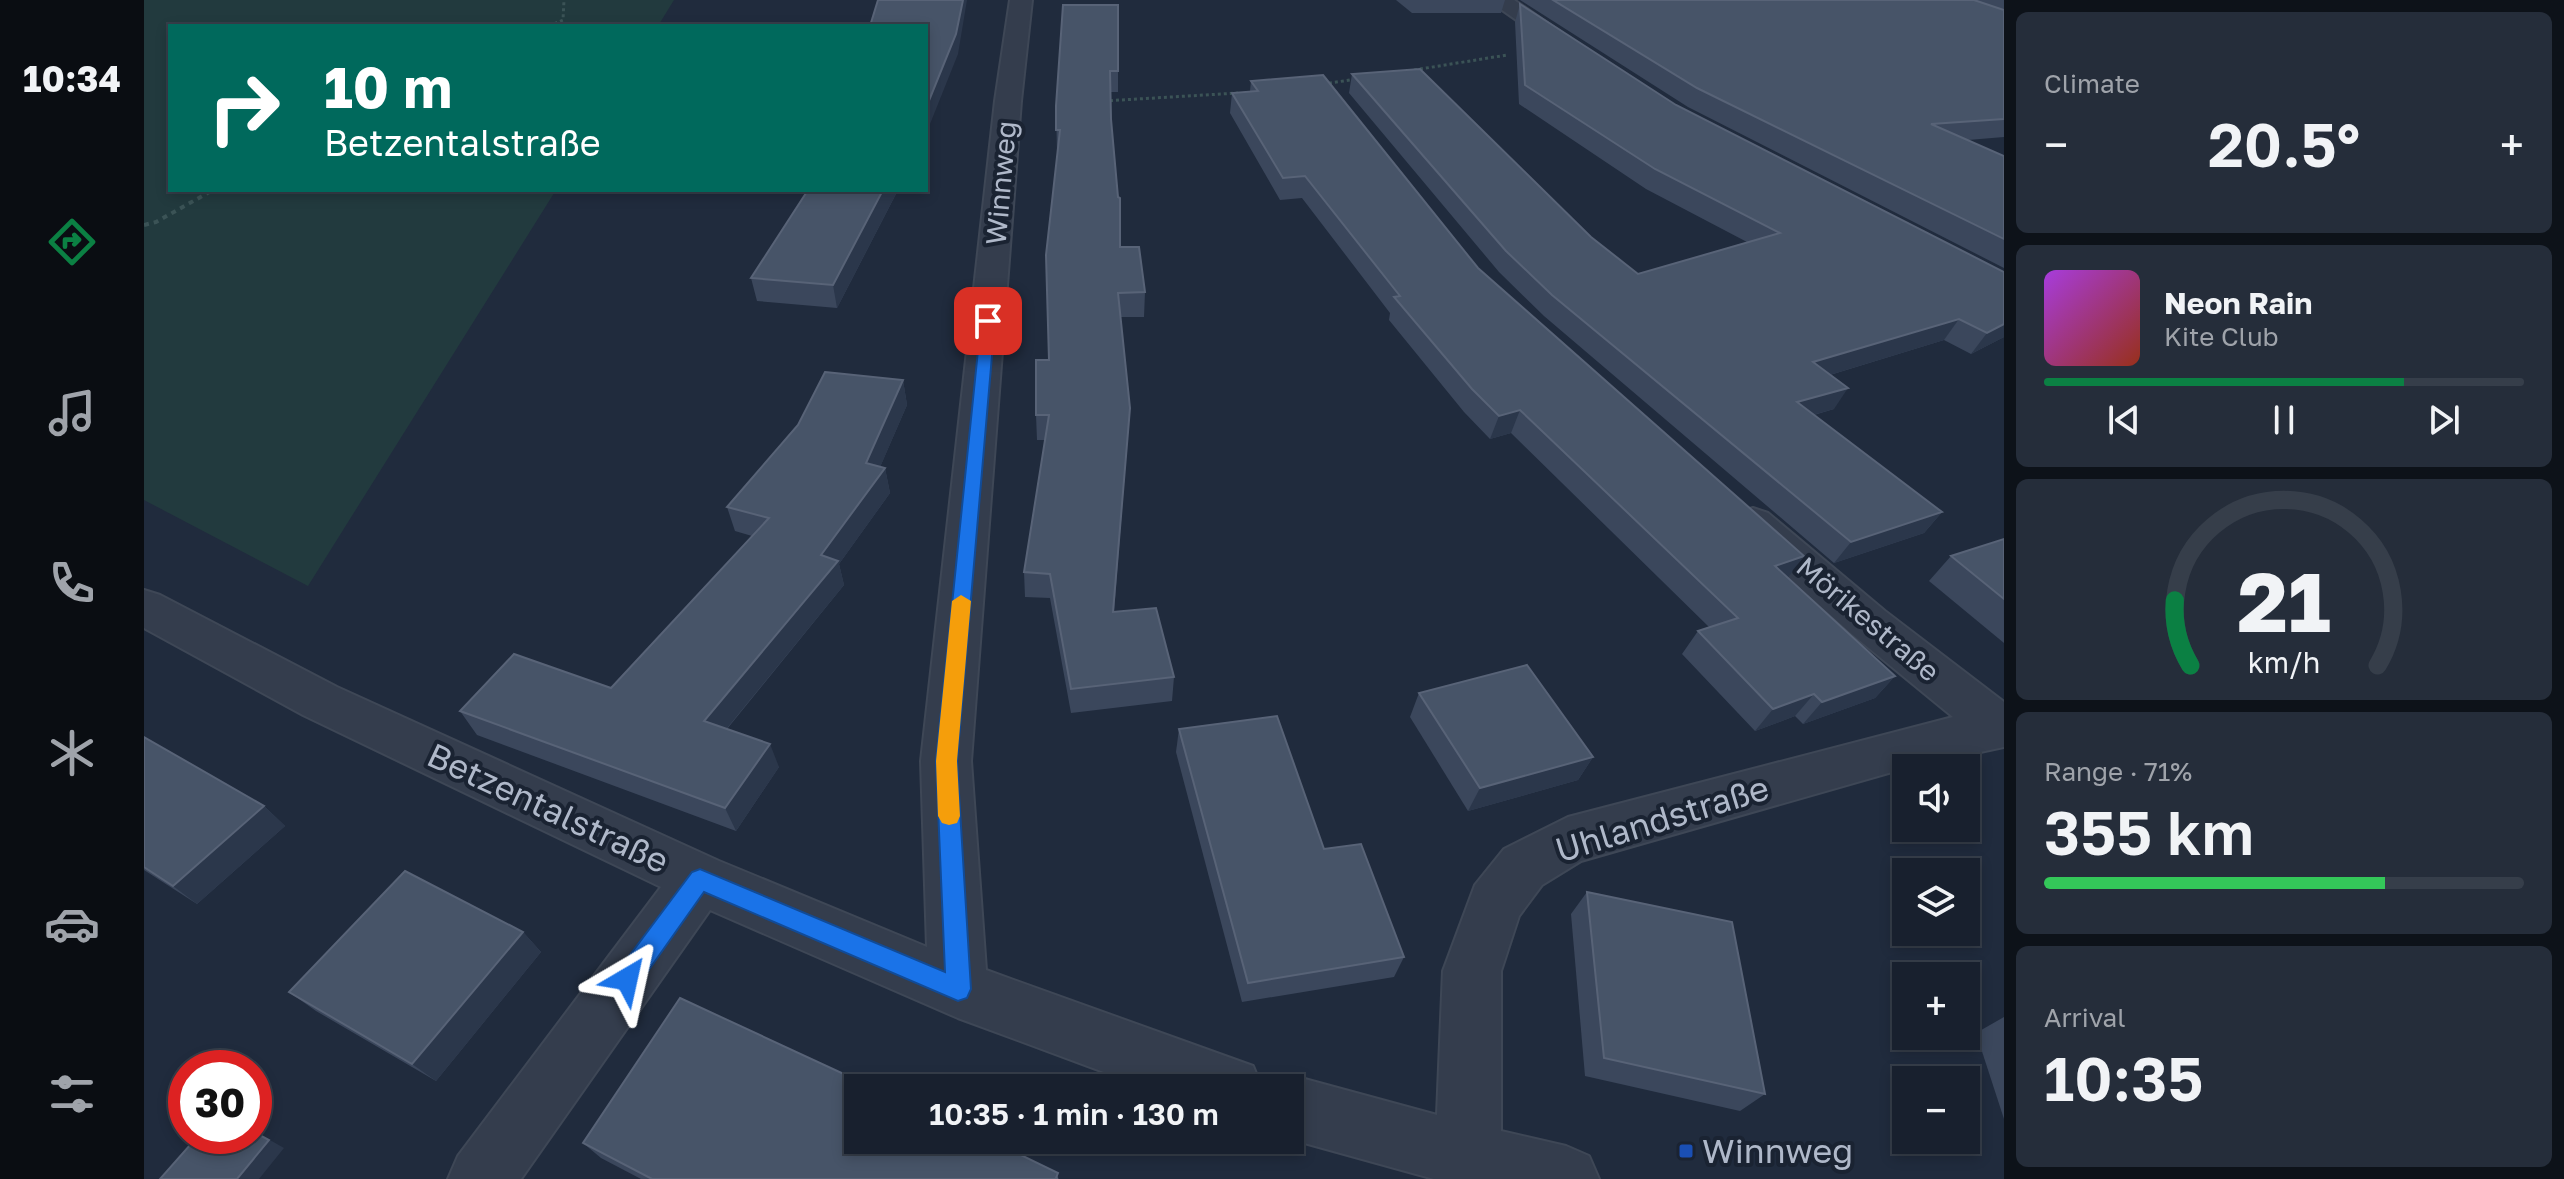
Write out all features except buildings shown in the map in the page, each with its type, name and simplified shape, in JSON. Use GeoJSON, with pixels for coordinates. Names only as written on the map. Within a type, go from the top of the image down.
{"type":"FeatureCollection","features":[{"type":"Feature","properties":{"kind":"street","name":"Winnweg"},"geometry":{"type":"LineString","coordinates":[[958,989],[946,761],[1008,101],[1021,0]]}},
{"type":"Feature","properties":{"kind":"street"},"geometry":{"type":"LineString","coordinates":[[1499,0],[1592,61]]}},
{"type":"Feature","properties":{"kind":"street","name":"Mörikestraße"},"geometry":{"type":"LineString","coordinates":[[1729,502],[1869,623],[2002,727]]}},
{"type":"Feature","properties":{"kind":"street","name":"Betzentalstraße"},"geometry":{"type":"LineString","coordinates":[[144,607],[320,701],[700,879],[958,989],[1192,1074]]}},
{"type":"Feature","properties":{"kind":"street","name":"Uhlandstraße"},"geometry":{"type":"LineString","coordinates":[[1468,1156],[1472,971],[1495,903],[1523,867],[1568,841],[1931,742],[2002,727]]}},
{"type":"Feature","properties":{"kind":"street"},"geometry":{"type":"LineString","coordinates":[[481,1179],[700,879]]}},
{"type":"Feature","properties":{"kind":"street"},"geometry":{"type":"LineString","coordinates":[[1304,1111],[1468,1156],[1566,1179]]}},
{"type":"Feature","properties":{"kind":"path"},"geometry":{"type":"LineString","coordinates":[[554,24],[563,20],[564,0]]}},
{"type":"Feature","properties":{"kind":"path"},"geometry":{"type":"LineString","coordinates":[[1413,70],[1568,46]]}},
{"type":"Feature","properties":{"kind":"path"},"geometry":{"type":"LineString","coordinates":[[1328,91],[1321,84],[1367,77]]}},
{"type":"Feature","properties":{"kind":"path"},"geometry":{"type":"LineString","coordinates":[[1008,101],[1119,101],[1250,92]]}},
{"type":"Feature","properties":{"kind":"path"},"geometry":{"type":"LineString","coordinates":[[144,225],[156,222],[209,192]]}},
{"type":"Feature","properties":{"kind":"green space"},"geometry":{"type":"Polygon","coordinates":[[[144,0],[674,0],[659,24],[168,24],[168,192],[555,192],[308,586],[144,500],[144,0]]]}},
{"type":"Feature","properties":{"kind":"slow traffic"},"geometry":{"type":"LineString","coordinates":[[949,816],[946,761],[961,601]]}},
{"type":"Feature","properties":{"kind":"place","name":"Winnweg"},"geometry":{"type":"Point","coordinates":[1686,1151]}},
{"type":"Feature","properties":{"kind":"route"},"geometry":{"type":"LineString","coordinates":[[627,979],[700,879],[958,989],[946,761],[988,321]]}}]}
